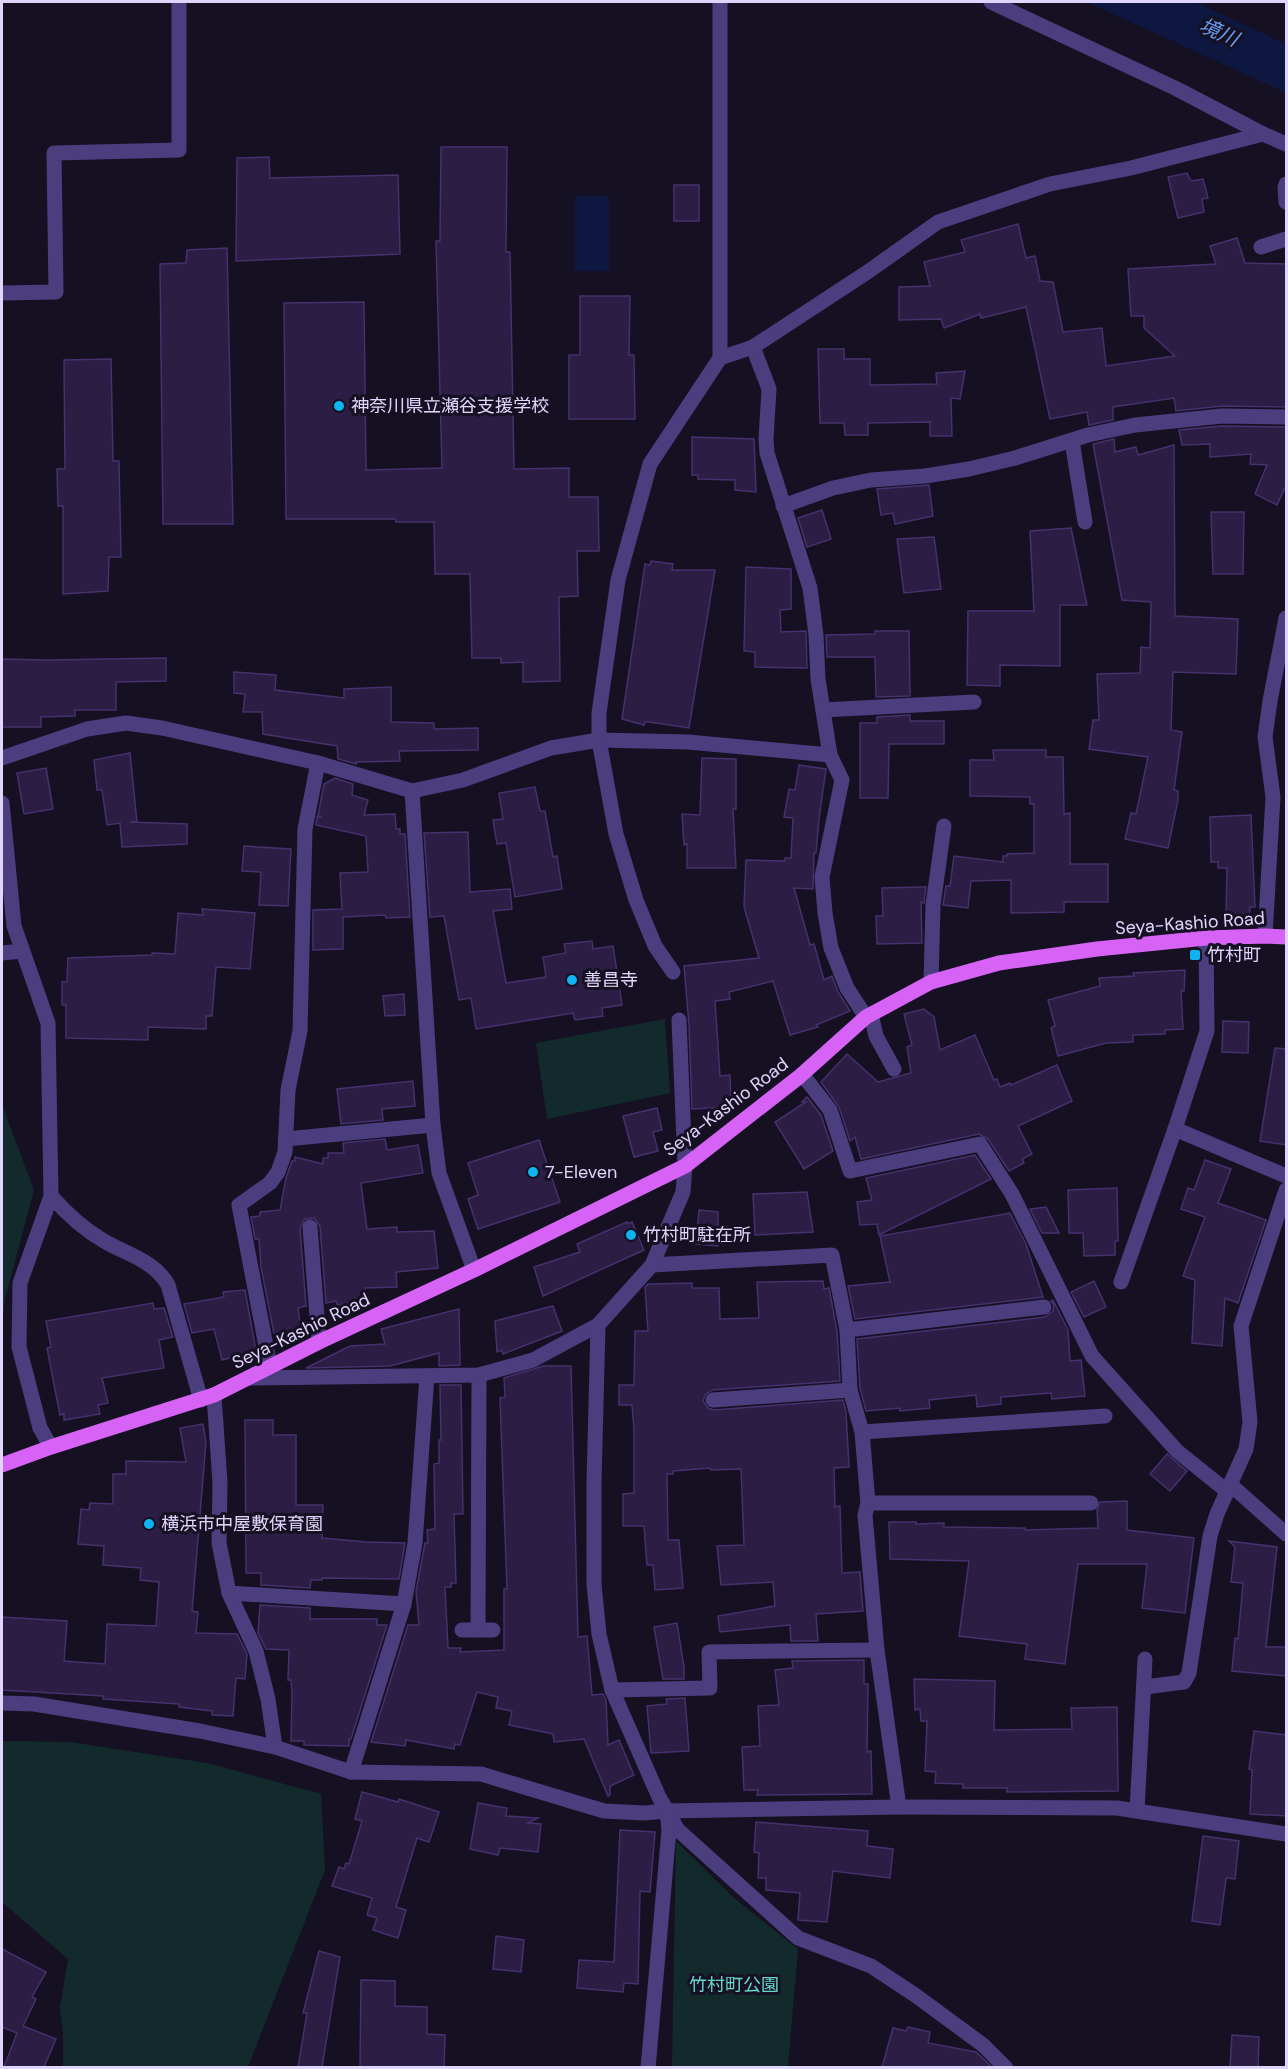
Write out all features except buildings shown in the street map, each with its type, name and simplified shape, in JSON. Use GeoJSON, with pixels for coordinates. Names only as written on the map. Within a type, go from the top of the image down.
{"type":"FeatureCollection","features":[{"type":"Feature","properties":{"kind":"main road","name":"Seya-Kashio Road"},"geometry":{"type":"LineString","coordinates":[[2,1465],[51,1447],[208,1398],[684,1166],[802,1074],[868,1016],[931,982],[999,963],[1097,949],[1206,938],[1287,937]]}},
{"type":"Feature","properties":{"kind":"street"},"geometry":{"type":"LineString","coordinates":[[2,293],[56,292],[54,153],[179,150],[179,2]]}},
{"type":"Feature","properties":{"kind":"street"},"geometry":{"type":"LineString","coordinates":[[673,972],[656,946],[636,900],[616,834],[599,740],[599,713],[618,580],[650,464],[720,358],[720,2]]}},
{"type":"Feature","properties":{"kind":"street"},"geometry":{"type":"LineString","coordinates":[[991,2],[1175,88],[1287,144]]}},
{"type":"Feature","properties":{"kind":"street"},"geometry":{"type":"LineString","coordinates":[[720,358],[753,347],[869,271],[938,222],[1050,184],[1131,168],[1263,134]]}},
{"type":"Feature","properties":{"kind":"street"},"geometry":{"type":"LineString","coordinates":[[1287,184],[1285,187],[1287,202]]}},
{"type":"Feature","properties":{"kind":"street"},"geometry":{"type":"LineString","coordinates":[[1261,247],[1287,239]]}},
{"type":"Feature","properties":{"kind":"street"},"geometry":{"type":"LineString","coordinates":[[753,347],[769,388],[767,453],[810,588],[818,678],[830,755],[842,780],[822,877],[831,948],[847,988],[868,1016],[894,1069]]}},
{"type":"Feature","properties":{"kind":"street"},"geometry":{"type":"LineString","coordinates":[[783,506],[833,488],[871,480],[925,476],[969,469],[1135,425],[1222,416],[1287,417]]}},
{"type":"Feature","properties":{"kind":"street"},"geometry":{"type":"LineString","coordinates":[[1072,441],[1084,522]]}},
{"type":"Feature","properties":{"kind":"street"},"geometry":{"type":"LineString","coordinates":[[1265,936],[1273,796],[1265,737],[1269,701],[1287,618]]}},
{"type":"Feature","properties":{"kind":"street"},"geometry":{"type":"LineString","coordinates":[[823,710],[974,702]]}},
{"type":"Feature","properties":{"kind":"street"},"geometry":{"type":"LineString","coordinates":[[2,758],[87,729],[126,723],[162,728],[318,763],[412,791],[463,780],[551,748],[599,740],[688,742],[830,755]]}},
{"type":"Feature","properties":{"kind":"street"},"geometry":{"type":"LineString","coordinates":[[270,1367],[239,1204],[270,1183],[278,1172],[285,1152],[288,1090],[300,1030],[305,828],[318,763]]}},
{"type":"Feature","properties":{"kind":"street"},"geometry":{"type":"LineString","coordinates":[[412,791],[433,1125],[440,1173],[474,1270]]}},
{"type":"Feature","properties":{"kind":"street"},"geometry":{"type":"LineString","coordinates":[[2,803],[14,926],[48,1023],[51,1196],[20,1283],[19,1347],[40,1428],[51,1447]]}},
{"type":"Feature","properties":{"kind":"street"},"geometry":{"type":"LineString","coordinates":[[931,982],[933,905],[944,826]]}},
{"type":"Feature","properties":{"kind":"street"},"geometry":{"type":"LineString","coordinates":[[1121,1281],[1207,1031],[1206,938]]}},
{"type":"Feature","properties":{"kind":"street"},"geometry":{"type":"LineString","coordinates":[[2,953],[22,951]]}},
{"type":"Feature","properties":{"kind":"street"},"geometry":{"type":"LineString","coordinates":[[248,1378],[479,1375],[533,1360],[598,1325],[652,1265],[683,1192],[679,1020]]}},
{"type":"Feature","properties":{"kind":"street"},"geometry":{"type":"LineString","coordinates":[[802,1074],[830,1110],[850,1171],[980,1144],[1011,1194],[1092,1356],[1177,1451],[1230,1488],[1287,1534]]}},
{"type":"Feature","properties":{"kind":"street"},"geometry":{"type":"LineString","coordinates":[[286,1139],[433,1125]]}},
{"type":"Feature","properties":{"kind":"street"},"geometry":{"type":"LineString","coordinates":[[1175,1129],[1287,1176]]}},
{"type":"Feature","properties":{"kind":"street"},"geometry":{"type":"LineString","coordinates":[[1145,1687],[1184,1682],[1189,1673],[1210,1536],[1216,1514],[1230,1488],[1246,1449],[1250,1422],[1241,1326],[1287,1190]]}},
{"type":"Feature","properties":{"kind":"street"},"geometry":{"type":"LineString","coordinates":[[51,1196],[70,1218],[103,1241],[150,1265],[164,1276],[168,1285],[208,1398],[220,1484],[219,1543],[228,1593],[256,1651],[268,1699],[275,1748]]}},
{"type":"Feature","properties":{"kind":"street"},"geometry":{"type":"LineString","coordinates":[[310,1227],[319,1342]]}},
{"type":"Feature","properties":{"kind":"street"},"geometry":{"type":"LineString","coordinates":[[652,1265],[832,1255],[848,1330],[850,1390],[862,1432],[868,1503],[865,1515],[877,1650],[899,1807]]}},
{"type":"Feature","properties":{"kind":"street"},"geometry":{"type":"LineString","coordinates":[[848,1330],[1044,1307]]}},
{"type":"Feature","properties":{"kind":"street"},"geometry":{"type":"LineString","coordinates":[[598,1325],[594,1584],[599,1634],[612,1690],[659,1797],[677,1829],[798,1938],[871,1966],[983,2044],[1006,2067]]}},
{"type":"Feature","properties":{"kind":"street"},"geometry":{"type":"LineString","coordinates":[[462,1630],[485,1630],[479,1375]]}},
{"type":"Feature","properties":{"kind":"street"},"geometry":{"type":"LineString","coordinates":[[351,1772],[404,1604],[415,1543],[427,1376]]}},
{"type":"Feature","properties":{"kind":"street"},"geometry":{"type":"LineString","coordinates":[[713,1400],[850,1390]]}},
{"type":"Feature","properties":{"kind":"street"},"geometry":{"type":"LineString","coordinates":[[862,1432],[1105,1416]]}},
{"type":"Feature","properties":{"kind":"street"},"geometry":{"type":"LineString","coordinates":[[868,1503],[1091,1503]]}},
{"type":"Feature","properties":{"kind":"street"},"geometry":{"type":"LineString","coordinates":[[228,1593],[404,1604]]}},
{"type":"Feature","properties":{"kind":"street"},"geometry":{"type":"LineString","coordinates":[[612,1690],[710,1688],[709,1652],[877,1650]]}},
{"type":"Feature","properties":{"kind":"street"},"geometry":{"type":"LineString","coordinates":[[1137,1811],[1145,1659]]}},
{"type":"Feature","properties":{"kind":"street"},"geometry":{"type":"LineString","coordinates":[[2,1703],[34,1704],[200,1731],[275,1748],[351,1772],[481,1774],[604,1811],[644,1813],[899,1807],[1117,1808],[1287,1834]]}},
{"type":"Feature","properties":{"kind":"street"},"geometry":{"type":"LineString","coordinates":[[648,2067],[669,1830],[667,1811]]}},
{"type":"Feature","properties":{"kind":"green space"},"geometry":{"type":"Polygon","coordinates":[[[665,1019],[670,1093],[547,1119],[536,1043],[665,1019]]]}},
{"type":"Feature","properties":{"kind":"green space"},"geometry":{"type":"Polygon","coordinates":[[[2,1105],[34,1190],[5,1299],[2,1324],[2,1105]]]}},
{"type":"Feature","properties":{"kind":"green space"},"geometry":{"type":"Polygon","coordinates":[[[2,1741],[70,1742],[207,1763],[321,1794],[325,1870],[246,2067],[63,2067],[60,2008],[68,1959],[2,1902],[2,1741]]]}},
{"type":"Feature","properties":{"kind":"green space","name":"竹村町公園"},"geometry":{"type":"Polygon","coordinates":[[[676,1841],[734,1898],[798,1949],[788,2067],[672,2067],[676,1841]]]}},
{"type":"Feature","properties":{"kind":"water","name":"境川"},"geometry":{"type":"Polygon","coordinates":[[[1087,2],[1195,2],[1286,44],[1286,93],[1087,2]]]}},
{"type":"Feature","properties":{"kind":"water"},"geometry":{"type":"Polygon","coordinates":[[[575,196],[609,196],[609,271],[575,271],[575,196]]]}},
{"type":"Feature","properties":{"kind":"place","name":"神奈川県立瀬谷支援学校"},"geometry":{"type":"Point","coordinates":[339,406]}},
{"type":"Feature","properties":{"kind":"place","name":"竹村町"},"geometry":{"type":"Point","coordinates":[1195,955]}},
{"type":"Feature","properties":{"kind":"place","name":"善昌寺"},"geometry":{"type":"Point","coordinates":[572,980]}},
{"type":"Feature","properties":{"kind":"place","name":"7-Eleven"},"geometry":{"type":"Point","coordinates":[533,1172]}},
{"type":"Feature","properties":{"kind":"place","name":"竹村町駐在所"},"geometry":{"type":"Point","coordinates":[631,1235]}},
{"type":"Feature","properties":{"kind":"place","name":"横浜市中屋敷保育園"},"geometry":{"type":"Point","coordinates":[149,1524]}}]}
